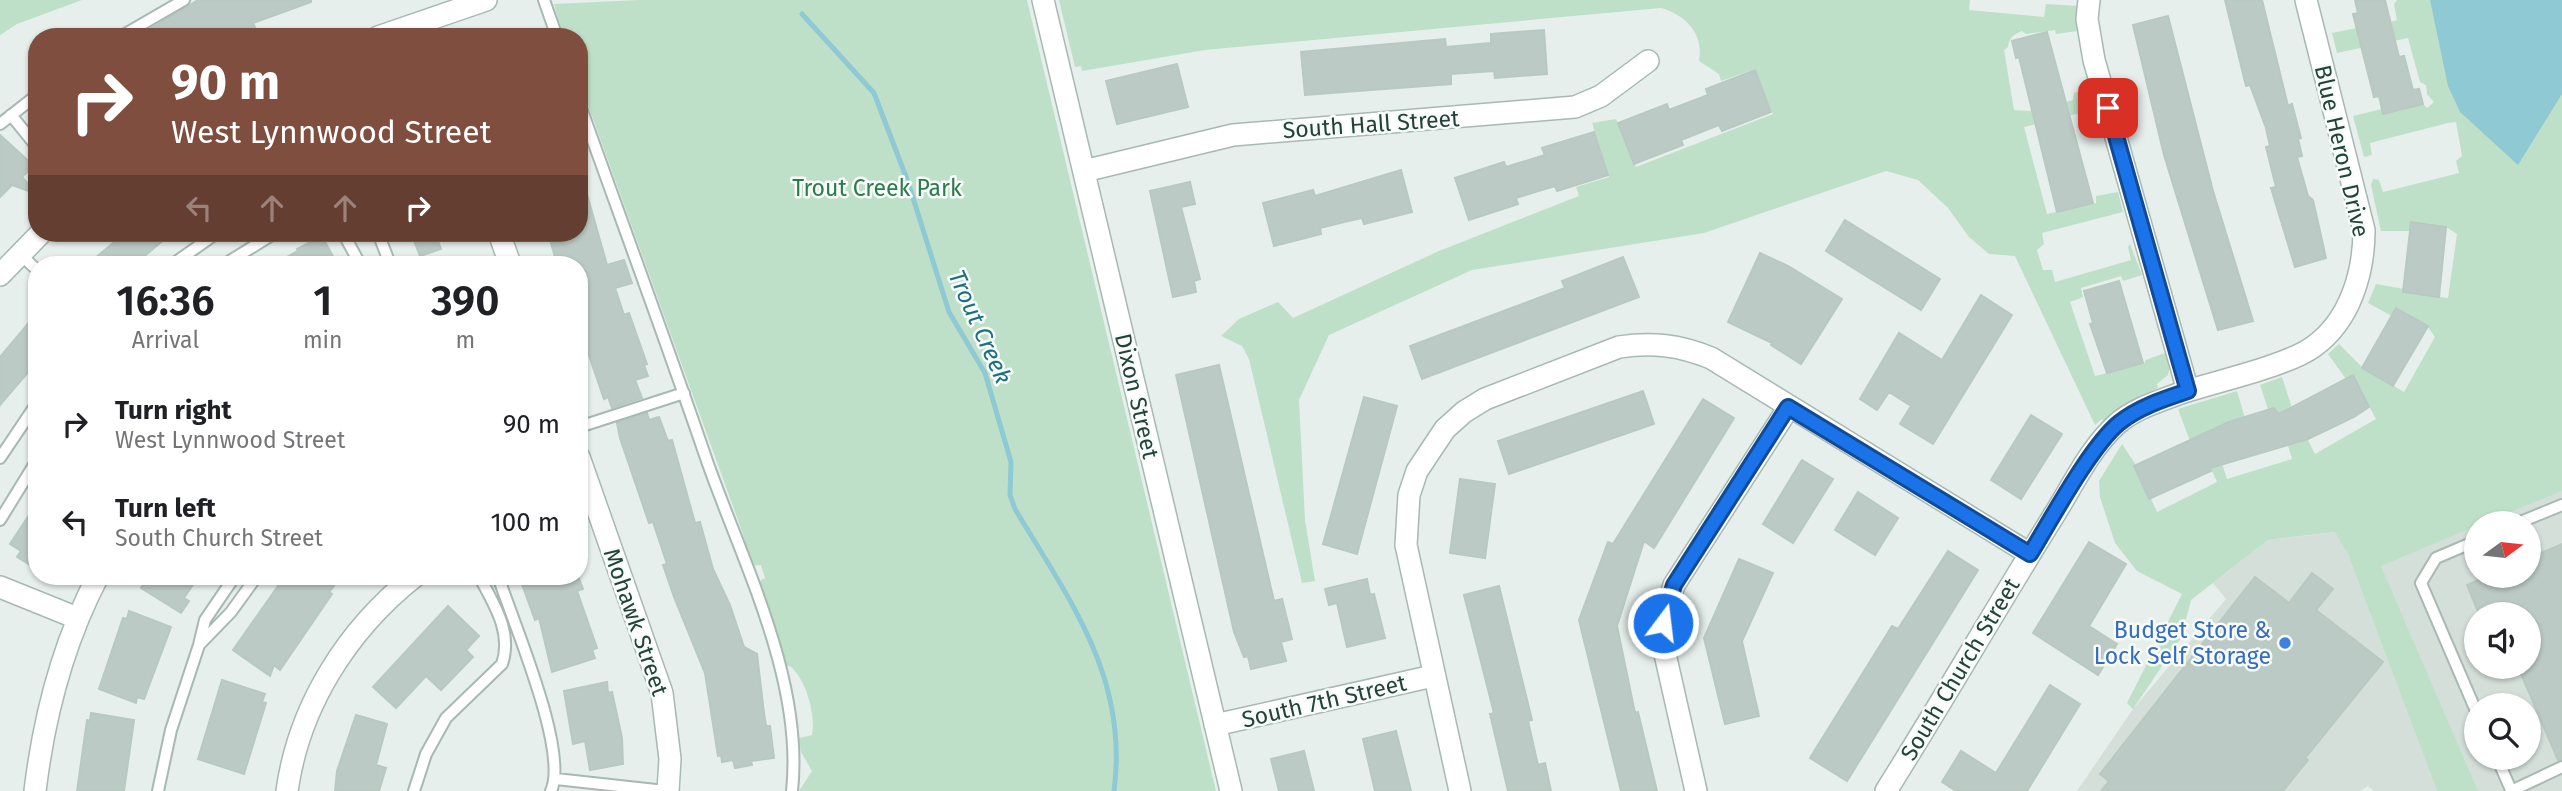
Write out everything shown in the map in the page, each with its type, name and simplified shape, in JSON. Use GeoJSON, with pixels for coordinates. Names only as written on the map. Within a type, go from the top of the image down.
{"type":"FeatureCollection","features":[{"type":"Feature","properties":{"kind":"street"},"geometry":{"type":"LineString","coordinates":[[429,28],[486,0]]}},
{"type":"Feature","properties":{"kind":"street","name":"Dixon Street"},"geometry":{"type":"LineString","coordinates":[[1043,0],[1231,791]]}},
{"type":"Feature","properties":{"kind":"street"},"geometry":{"type":"LineString","coordinates":[[2089,0],[2087,19],[2094,60],[2188,391]]}},
{"type":"Feature","properties":{"kind":"street","name":"Blue Heron Drive"},"geometry":{"type":"LineString","coordinates":[[2306,0],[2364,230],[2364,252],[2351,299],[2326,335]]}},
{"type":"Feature","properties":{"kind":"street","name":"South Hall Street"},"geometry":{"type":"LineString","coordinates":[[1084,171],[1233,135],[1575,107],[1601,96],[1648,61]]}},
{"type":"Feature","properties":{"kind":"street"},"geometry":{"type":"LineString","coordinates":[[0,275],[32,242]]}},
{"type":"Feature","properties":{"kind":"street","name":"South Church Street"},"geometry":{"type":"LineString","coordinates":[[1886,791],[2096,449],[2117,424],[2146,406],[2292,357],[2313,348],[2326,335]]}},
{"type":"Feature","properties":{"kind":"street"},"geometry":{"type":"LineString","coordinates":[[1460,791],[1406,545],[1405,520],[1409,495],[1423,460],[1445,429],[1464,412],[1485,399],[1596,354],[1642,343],[1689,349],[1711,358],[2030,554]]}},
{"type":"Feature","properties":{"kind":"street"},"geometry":{"type":"LineString","coordinates":[[1696,791],[1663,645],[1667,602],[1674,585],[1788,407]]}},
{"type":"Feature","properties":{"kind":"street","name":"Mohawk Street"},"geometry":{"type":"LineString","coordinates":[[588,504],[662,693],[669,737],[666,791]]}},
{"type":"Feature","properties":{"kind":"street"},"geometry":{"type":"LineString","coordinates":[[34,791],[42,738],[56,677],[77,618],[94,585]]}},
{"type":"Feature","properties":{"kind":"street"},"geometry":{"type":"LineString","coordinates":[[287,791],[297,745],[325,680],[365,622],[405,585]]}},
{"type":"Feature","properties":{"kind":"street"},"geometry":{"type":"LineString","coordinates":[[0,587],[77,618]]}},
{"type":"Feature","properties":{"kind":"street","name":"South 7th Street"},"geometry":{"type":"LineString","coordinates":[[1216,725],[1433,676]]}},
{"type":"Feature","properties":{"kind":"lane"},"geometry":{"type":"LineString","coordinates":[[136,28],[184,0]]}},
{"type":"Feature","properties":{"kind":"lane"},"geometry":{"type":"LineString","coordinates":[[544,0],[554,28]]}},
{"type":"Feature","properties":{"kind":"lane"},"geometry":{"type":"LineString","coordinates":[[0,124],[28,102]]}},
{"type":"Feature","properties":{"kind":"lane"},"geometry":{"type":"LineString","coordinates":[[11,115],[28,136]]}},
{"type":"Feature","properties":{"kind":"lane"},"geometry":{"type":"LineString","coordinates":[[588,127],[777,658],[792,738],[792,791]]}},
{"type":"Feature","properties":{"kind":"lane"},"geometry":{"type":"LineString","coordinates":[[184,256],[204,242]]}},
{"type":"Feature","properties":{"kind":"lane"},"geometry":{"type":"LineString","coordinates":[[238,256],[260,242]]}},
{"type":"Feature","properties":{"kind":"lane"},"geometry":{"type":"LineString","coordinates":[[20,254],[28,262]]}},
{"type":"Feature","properties":{"kind":"lane"},"geometry":{"type":"LineString","coordinates":[[588,424],[684,393]]}},
{"type":"Feature","properties":{"kind":"lane"},"geometry":{"type":"LineString","coordinates":[[0,458],[28,416]]}},
{"type":"Feature","properties":{"kind":"lane"},"geometry":{"type":"LineString","coordinates":[[0,520],[28,475]]}},
{"type":"Feature","properties":{"kind":"lane"},"geometry":{"type":"LineString","coordinates":[[2541,514],[2562,505]]}},
{"type":"Feature","properties":{"kind":"lane"},"geometry":{"type":"LineString","coordinates":[[2464,546],[2436,558],[2421,583],[2468,693]]}},
{"type":"Feature","properties":{"kind":"lane"},"geometry":{"type":"LineString","coordinates":[[158,791],[171,730],[205,620],[228,585]]}},
{"type":"Feature","properties":{"kind":"lane"},"geometry":{"type":"LineString","coordinates":[[199,645],[231,612],[250,585]]}},
{"type":"Feature","properties":{"kind":"lane"},"geometry":{"type":"LineString","coordinates":[[414,791],[426,754],[446,718],[502,664],[505,654],[503,623],[484,585]]}},
{"type":"Feature","properties":{"kind":"lane"},"geometry":{"type":"LineString","coordinates":[[501,585],[552,737],[556,779],[551,791]]}},
{"type":"Feature","properties":{"kind":"lane"},"geometry":{"type":"LineString","coordinates":[[2502,770],[2511,790],[2562,767]]}},
{"type":"Feature","properties":{"kind":"lane"},"geometry":{"type":"LineString","coordinates":[[556,779],[666,791]]}},
{"type":"Feature","properties":{"kind":"shaded area"},"geometry":{"type":"Polygon","coordinates":[[[2562,482],[2562,791],[2456,791],[2372,562],[2464,523],[2464,588],[2541,588],[2541,511],[2493,511],[2562,482]]]}},
{"type":"Feature","properties":{"kind":"shaded area","name":"Budget Store & Lock Self Storage"},"geometry":{"type":"Polygon","coordinates":[[[2336,532],[2348,555],[2437,791],[2374,791],[2368,786],[2360,791],[2077,791],[2133,709],[2226,599],[2213,583],[2268,540],[2336,532]]]}},
{"type":"Feature","properties":{"kind":"green space"},"geometry":{"type":"Polygon","coordinates":[[[0,0],[82,0],[17,24],[0,35],[0,0]]]}},
{"type":"Feature","properties":{"kind":"green space","name":"Trout Creek Park"},"geometry":{"type":"Polygon","coordinates":[[[639,0],[1027,0],[1216,791],[799,791],[812,771],[801,752],[799,738],[812,735],[813,727],[805,688],[796,672],[790,666],[785,666],[758,582],[765,578],[761,565],[751,566],[743,534],[588,105],[588,28],[561,28],[554,4],[639,0]]]}},
{"type":"Feature","properties":{"kind":"green space"},"geometry":{"type":"Polygon","coordinates":[[[1059,0],[1970,0],[1969,10],[2044,17],[2046,4],[2078,6],[2078,31],[2056,34],[2055,30],[2026,34],[2022,31],[2014,35],[2004,50],[2014,110],[2030,111],[2073,100],[2074,93],[2090,88],[2096,109],[2024,127],[2047,214],[2096,203],[2096,196],[2118,192],[2123,212],[2042,233],[2044,244],[2037,250],[2043,270],[2052,270],[2055,282],[2131,260],[2128,247],[2130,244],[2142,275],[2123,281],[2121,276],[2081,288],[2083,297],[2070,302],[2095,376],[2144,364],[2146,360],[2165,353],[2170,364],[2168,375],[2157,384],[2158,388],[2128,404],[2104,424],[2102,419],[2095,425],[2015,256],[1989,254],[1969,237],[1948,208],[1918,180],[1886,171],[1704,233],[1472,270],[1329,335],[1299,400],[1305,520],[1315,581],[1302,583],[1249,359],[1242,346],[1221,336],[1239,319],[1278,302],[1293,318],[1439,251],[1579,196],[1576,187],[1609,177],[1592,123],[1616,119],[1636,167],[1773,114],[1755,69],[1721,81],[1719,74],[1699,61],[1699,42],[1691,27],[1678,15],[1661,8],[1205,50],[1082,71],[1081,66],[1075,67],[1059,0]]]}},
{"type":"Feature","properties":{"kind":"green space"},"geometry":{"type":"Polygon","coordinates":[[[2397,0],[2562,0],[2562,491],[2513,511],[2464,511],[2464,531],[2381,566],[2464,759],[2464,770],[2469,770],[2478,791],[2437,791],[2348,555],[2335,532],[2268,540],[2191,600],[2181,638],[2133,709],[2127,703],[2182,594],[2137,571],[2115,543],[2100,497],[2099,481],[2122,444],[2136,465],[2157,512],[2217,482],[2197,438],[2190,441],[2178,409],[2237,391],[2245,418],[2211,429],[2227,479],[2292,459],[2277,409],[2268,409],[2260,385],[2282,377],[2292,408],[2315,454],[2376,419],[2353,376],[2346,379],[2328,354],[2339,344],[2363,368],[2404,392],[2435,337],[2427,326],[2396,308],[2392,316],[2368,303],[2376,284],[2404,289],[2404,292],[2448,298],[2457,234],[2446,227],[2411,222],[2410,231],[2381,231],[2371,185],[2373,179],[2379,180],[2383,192],[2459,173],[2456,161],[2462,156],[2456,122],[2370,143],[2372,155],[2364,157],[2353,116],[2382,109],[2384,114],[2423,104],[2427,108],[2434,102],[2427,94],[2426,85],[2420,82],[2408,38],[2337,53],[2332,33],[2357,28],[2359,31],[2397,20],[2394,4],[2397,0]]]}},
{"type":"Feature","properties":{"kind":"water"},"geometry":{"type":"Polygon","coordinates":[[[2430,0],[2562,0],[2562,94],[2518,165],[2460,112],[2448,86],[2430,0]]]}},
{"type":"Feature","properties":{"kind":"building"},"geometry":{"type":"Polygon","coordinates":[[[198,0],[311,0],[253,23],[253,28],[152,28],[198,0]]]}},
{"type":"Feature","properties":{"kind":"building"},"geometry":{"type":"Polygon","coordinates":[[[2225,0],[2262,0],[2288,106],[2292,104],[2301,138],[2298,139],[2302,156],[2297,157],[2308,196],[2313,200],[2326,258],[2295,267],[2271,188],[2276,187],[2266,147],[2270,146],[2266,128],[2250,85],[2246,86],[2225,0]]]}},
{"type":"Feature","properties":{"kind":"building"},"geometry":{"type":"Polygon","coordinates":[[[2355,0],[2385,0],[2399,57],[2404,56],[2413,90],[2419,89],[2423,104],[2383,114],[2379,96],[2374,97],[2353,14],[2358,13],[2355,0]]]}},
{"type":"Feature","properties":{"kind":"building"},"geometry":{"type":"Polygon","coordinates":[[[2168,16],[2213,191],[2253,321],[2218,330],[2164,155],[2133,25],[2168,16]]]}},
{"type":"Feature","properties":{"kind":"building"},"geometry":{"type":"Polygon","coordinates":[[[1544,30],[1547,74],[1495,78],[1494,71],[1451,74],[1451,84],[1305,95],[1301,52],[1445,39],[1446,47],[1491,43],[1491,34],[1544,30]]]}},
{"type":"Feature","properties":{"kind":"building"},"geometry":{"type":"Polygon","coordinates":[[[2047,32],[2093,203],[2057,212],[2019,57],[2016,58],[2012,41],[2047,32]]]}},
{"type":"Feature","properties":{"kind":"building"},"geometry":{"type":"Polygon","coordinates":[[[1177,64],[1188,107],[1117,124],[1106,81],[1177,64]]]}},
{"type":"Feature","properties":{"kind":"building"},"geometry":{"type":"Polygon","coordinates":[[[1755,70],[1771,112],[1722,131],[1719,125],[1681,140],[1683,145],[1634,164],[1618,123],[1667,104],[1669,110],[1708,95],[1706,89],[1755,70]]]}},
{"type":"Feature","properties":{"kind":"building"},"geometry":{"type":"Polygon","coordinates":[[[1594,132],[1608,175],[1557,191],[1555,186],[1516,198],[1518,204],[1469,220],[1455,178],[1504,162],[1506,167],[1545,155],[1542,148],[1594,132]]]}},
{"type":"Feature","properties":{"kind":"building"},"geometry":{"type":"Polygon","coordinates":[[[0,135],[28,161],[28,172],[22,177],[28,184],[28,191],[12,185],[0,197],[0,135]]]}},
{"type":"Feature","properties":{"kind":"building"},"geometry":{"type":"Polygon","coordinates":[[[1401,170],[1412,212],[1364,224],[1362,218],[1344,222],[1320,228],[1321,234],[1274,246],[1263,203],[1313,190],[1315,196],[1401,170]]]}},
{"type":"Feature","properties":{"kind":"building"},"geometry":{"type":"Polygon","coordinates":[[[1190,182],[1195,204],[1181,207],[1200,279],[1194,281],[1196,292],[1173,297],[1150,191],[1190,182]]]}},
{"type":"Feature","properties":{"kind":"building"},"geometry":{"type":"Polygon","coordinates":[[[588,198],[607,265],[624,260],[632,283],[615,288],[624,315],[629,313],[647,364],[644,365],[648,376],[635,380],[642,398],[612,408],[608,397],[604,399],[588,352],[588,256],[555,256],[551,242],[588,242],[588,198]]]}},
{"type":"Feature","properties":{"kind":"building"},"geometry":{"type":"Polygon","coordinates":[[[1845,220],[1940,279],[1921,310],[1826,251],[1845,220]]]}},
{"type":"Feature","properties":{"kind":"building"},"geometry":{"type":"Polygon","coordinates":[[[2411,222],[2446,227],[2439,297],[2403,292],[2411,222]]]}},
{"type":"Feature","properties":{"kind":"building"},"geometry":{"type":"Polygon","coordinates":[[[114,242],[161,242],[145,256],[98,256],[114,242]]]}},
{"type":"Feature","properties":{"kind":"building"},"geometry":{"type":"Polygon","coordinates":[[[310,242],[325,242],[333,256],[289,256],[298,251],[297,249],[310,242]]]}},
{"type":"Feature","properties":{"kind":"building"},"geometry":{"type":"Polygon","coordinates":[[[415,242],[438,242],[441,249],[420,256],[415,242]]]}},
{"type":"Feature","properties":{"kind":"building"},"geometry":{"type":"Polygon","coordinates":[[[1760,253],[1788,266],[1842,299],[1801,364],[1771,345],[1772,343],[1728,322],[1760,253]]]}},
{"type":"Feature","properties":{"kind":"building"},"geometry":{"type":"Polygon","coordinates":[[[1623,257],[1639,297],[1422,379],[1410,346],[1565,288],[1562,281],[1623,257]]]}},
{"type":"Feature","properties":{"kind":"building"},"geometry":{"type":"Polygon","coordinates":[[[2119,281],[2143,363],[2107,373],[2090,324],[2093,323],[2084,291],[2119,281]]]}},
{"type":"Feature","properties":{"kind":"building"},"geometry":{"type":"Polygon","coordinates":[[[1981,295],[2012,315],[1933,444],[1900,424],[1911,406],[1889,392],[1877,410],[1860,399],[1899,333],[1942,360],[1981,295]]]}},
{"type":"Feature","properties":{"kind":"building"},"geometry":{"type":"Polygon","coordinates":[[[2396,308],[2428,326],[2393,386],[2362,368],[2396,308]]]}},
{"type":"Feature","properties":{"kind":"building"},"geometry":{"type":"Polygon","coordinates":[[[28,324],[28,372],[0,405],[0,357],[28,324]]]}},
{"type":"Feature","properties":{"kind":"building"},"geometry":{"type":"Polygon","coordinates":[[[1219,365],[1274,601],[1282,599],[1292,639],[1281,642],[1286,661],[1251,669],[1248,656],[1244,657],[1234,632],[1176,375],[1219,365]]]}},
{"type":"Feature","properties":{"kind":"building"},"geometry":{"type":"Polygon","coordinates":[[[2353,375],[2369,407],[2354,417],[2308,439],[2210,468],[2211,471],[2149,499],[2134,466],[2229,422],[2274,408],[2279,414],[2353,375]]]}},
{"type":"Feature","properties":{"kind":"building"},"geometry":{"type":"Polygon","coordinates":[[[1643,391],[1654,424],[1509,474],[1498,441],[1643,391]]]}},
{"type":"Feature","properties":{"kind":"building"},"geometry":{"type":"Polygon","coordinates":[[[1364,397],[1397,406],[1357,554],[1323,544],[1364,397]]]}},
{"type":"Feature","properties":{"kind":"building"},"geometry":{"type":"Polygon","coordinates":[[[1703,399],[1734,418],[1654,548],[1644,541],[1617,626],[1635,713],[1638,712],[1657,791],[1621,791],[1579,620],[1608,542],[1613,544],[1703,399]]]}},
{"type":"Feature","properties":{"kind":"building"},"geometry":{"type":"Polygon","coordinates":[[[647,413],[649,420],[659,417],[668,441],[672,440],[695,523],[700,522],[713,569],[730,605],[744,647],[757,654],[766,726],[770,726],[774,758],[751,761],[752,765],[735,768],[733,760],[722,762],[721,755],[718,756],[705,673],[674,597],[663,565],[667,564],[653,522],[649,523],[620,438],[617,423],[647,413]]]}},
{"type":"Feature","properties":{"kind":"building"},"geometry":{"type":"Polygon","coordinates":[[[2031,415],[2062,434],[2021,499],[1991,480],[2031,415]]]}},
{"type":"Feature","properties":{"kind":"building"},"geometry":{"type":"Polygon","coordinates":[[[1802,460],[1833,479],[1793,543],[1763,524],[1802,460]]]}},
{"type":"Feature","properties":{"kind":"building"},"geometry":{"type":"Polygon","coordinates":[[[1460,479],[1495,484],[1485,558],[1450,553],[1460,479]]]}},
{"type":"Feature","properties":{"kind":"building"},"geometry":{"type":"Polygon","coordinates":[[[1858,492],[1898,518],[1875,555],[1835,530],[1858,492]]]}},
{"type":"Feature","properties":{"kind":"building"},"geometry":{"type":"Polygon","coordinates":[[[28,517],[28,564],[17,557],[21,551],[10,544],[28,517]]]}},
{"type":"Feature","properties":{"kind":"building"},"geometry":{"type":"Polygon","coordinates":[[[2089,542],[2126,564],[2089,626],[2117,644],[2098,675],[2033,633],[2089,542]]]}},
{"type":"Feature","properties":{"kind":"building"},"geometry":{"type":"Polygon","coordinates":[[[2562,544],[2562,759],[2558,760],[2541,720],[2541,693],[2529,693],[2523,679],[2541,679],[2541,602],[2474,602],[2468,588],[2541,588],[2541,553],[2562,544]]]}},
{"type":"Feature","properties":{"kind":"building"},"geometry":{"type":"Polygon","coordinates":[[[1948,551],[1978,570],[1847,781],[1810,758],[1892,626],[1898,629],[1948,551]]]}},
{"type":"Feature","properties":{"kind":"building"},"geometry":{"type":"Polygon","coordinates":[[[1739,559],[1773,573],[1742,641],[1759,716],[1725,724],[1704,638],[1739,559]]]}},
{"type":"Feature","properties":{"kind":"building","name":"Budget Store & Lock Self Storage"},"geometry":{"type":"Polygon","coordinates":[[[2312,573],[2333,589],[2316,610],[2383,662],[2305,758],[2308,760],[2283,791],[2101,791],[2109,781],[2100,774],[2255,577],[2289,603],[2312,573]]]}},
{"type":"Feature","properties":{"kind":"building"},"geometry":{"type":"Polygon","coordinates":[[[1367,579],[1370,595],[1374,594],[1385,638],[1347,647],[1337,603],[1329,605],[1325,589],[1367,579]]]}},
{"type":"Feature","properties":{"kind":"building"},"geometry":{"type":"Polygon","coordinates":[[[143,585],[193,585],[184,598],[189,601],[181,613],[141,588],[143,585]]]}},
{"type":"Feature","properties":{"kind":"building"},"geometry":{"type":"Polygon","coordinates":[[[279,585],[334,586],[329,592],[332,594],[280,670],[274,665],[270,676],[233,650],[279,585]]]}},
{"type":"Feature","properties":{"kind":"building"},"geometry":{"type":"Polygon","coordinates":[[[522,585],[581,585],[583,589],[577,591],[597,648],[592,650],[595,658],[552,672],[539,618],[535,620],[522,585]]]}},
{"type":"Feature","properties":{"kind":"building"},"geometry":{"type":"Polygon","coordinates":[[[1499,586],[1532,720],[1528,721],[1538,765],[1545,763],[1551,791],[1508,791],[1490,714],[1494,713],[1464,595],[1499,586]]]}},
{"type":"Feature","properties":{"kind":"building"},"geometry":{"type":"Polygon","coordinates":[[[448,606],[479,636],[466,650],[473,657],[441,690],[426,676],[396,708],[373,687],[448,606]]]}},
{"type":"Feature","properties":{"kind":"building"},"geometry":{"type":"Polygon","coordinates":[[[129,611],[171,627],[144,699],[137,697],[136,703],[99,689],[123,618],[127,619],[129,611]]]}},
{"type":"Feature","properties":{"kind":"building"},"geometry":{"type":"Polygon","coordinates":[[[222,680],[265,694],[262,702],[266,703],[244,774],[198,759],[222,680]]]}},
{"type":"Feature","properties":{"kind":"building"},"geometry":{"type":"Polygon","coordinates":[[[607,682],[608,693],[612,692],[622,738],[623,764],[590,770],[585,741],[573,744],[564,691],[607,682]]]}},
{"type":"Feature","properties":{"kind":"building"},"geometry":{"type":"Polygon","coordinates":[[[2050,685],[2080,704],[2027,791],[1956,791],[1942,782],[1961,751],[1996,773],[2050,685]]]}},
{"type":"Feature","properties":{"kind":"building"},"geometry":{"type":"Polygon","coordinates":[[[91,713],[134,720],[124,791],[77,791],[87,720],[90,721],[91,713]]]}},
{"type":"Feature","properties":{"kind":"building"},"geometry":{"type":"Polygon","coordinates":[[[356,715],[387,724],[376,765],[386,768],[379,791],[335,791],[337,771],[356,715]]]}},
{"type":"Feature","properties":{"kind":"building"},"geometry":{"type":"Polygon","coordinates":[[[1396,731],[1411,791],[1375,791],[1363,739],[1396,731]]]}},
{"type":"Feature","properties":{"kind":"building"},"geometry":{"type":"Polygon","coordinates":[[[1304,751],[1314,791],[1279,791],[1271,759],[1304,751]]]}},
{"type":"Feature","properties":{"kind":"waterway","name":"Trout Creek"},"geometry":{"type":"LineString","coordinates":[[802,14],[874,93],[908,182],[949,312],[985,373],[1011,462],[1010,495],[1015,509],[1074,609],[1104,676],[1113,712],[1116,750],[1114,791]]}},
{"type":"Feature","properties":{"kind":"place","name":"Budget Store & Lock Self Storage"},"geometry":{"type":"Point","coordinates":[2285,643]}},
{"type":"Feature","properties":{"kind":"route"},"geometry":{"type":"LineString","coordinates":[[1663,623],[1674,585],[1788,407],[2030,554],[2096,449],[2117,424],[2146,406],[2188,391],[2108,108]]}}]}
